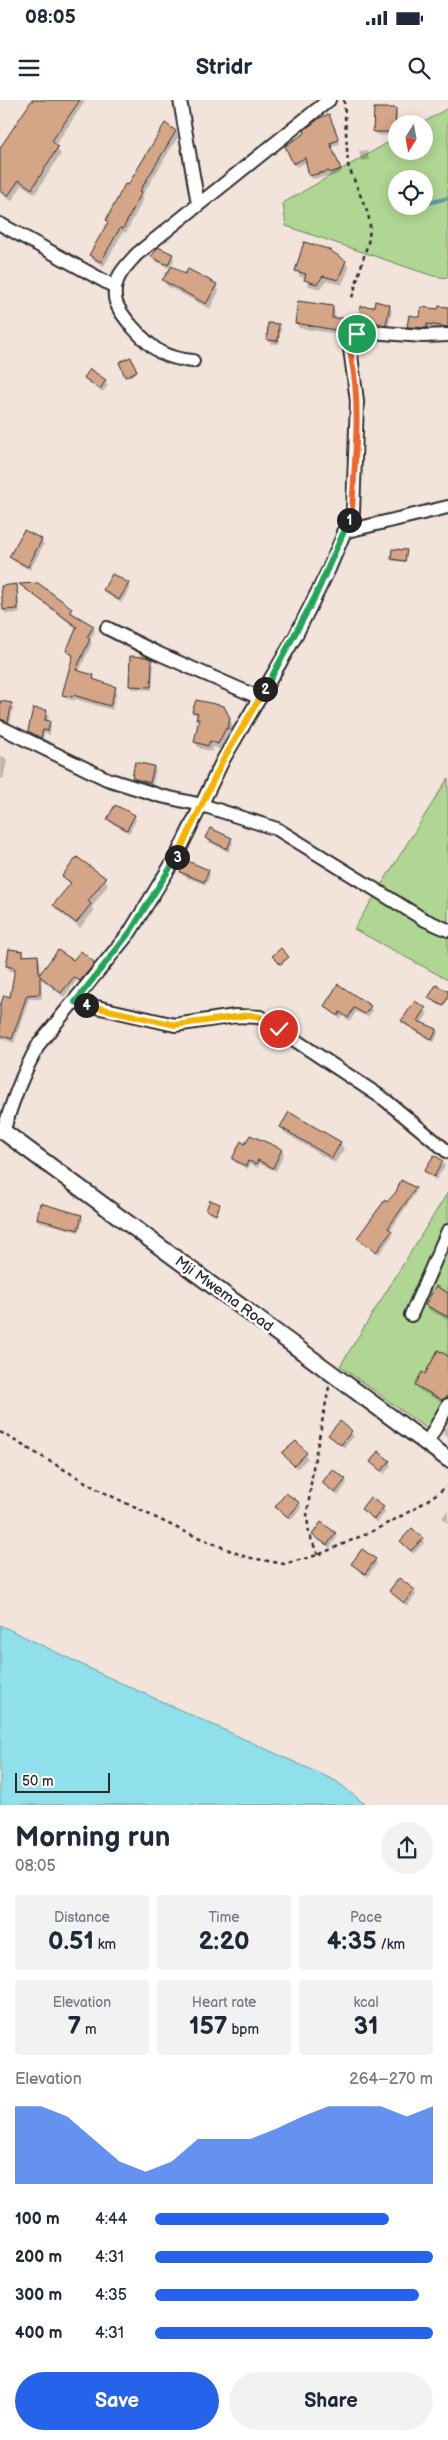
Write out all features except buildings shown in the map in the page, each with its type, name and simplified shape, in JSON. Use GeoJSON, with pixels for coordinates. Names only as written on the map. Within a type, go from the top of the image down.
{"type":"FeatureCollection","features":[{"type":"Feature","properties":{"kind":"main road","name":"Mji Mwema Road"},"geometry":{"type":"LineString","coordinates":[[2,1130],[448,1459]]}},
{"type":"Feature","properties":{"kind":"street"},"geometry":{"type":"LineString","coordinates":[[180,100],[198,204]]}},
{"type":"Feature","properties":{"kind":"street"},"geometry":{"type":"LineString","coordinates":[[193,361],[176,359],[159,352],[120,311],[114,298],[120,271],[137,254],[198,204],[329,100]]}},
{"type":"Feature","properties":{"kind":"street"},"geometry":{"type":"LineString","coordinates":[[0,224],[115,287]]}},
{"type":"Feature","properties":{"kind":"street"},"geometry":{"type":"LineString","coordinates":[[2,1130],[19,1082],[39,1044],[130,932],[176,857],[223,760],[260,698],[315,597],[344,532],[352,512],[357,401],[350,348],[353,338],[357,334],[370,332],[423,336],[448,335]]}},
{"type":"Feature","properties":{"kind":"street"},"geometry":{"type":"LineString","coordinates":[[344,532],[448,507]]}},
{"type":"Feature","properties":{"kind":"street"},"geometry":{"type":"LineString","coordinates":[[107,628],[154,652],[260,698]]}},
{"type":"Feature","properties":{"kind":"street"},"geometry":{"type":"LineString","coordinates":[[0,727],[107,779],[161,796],[202,805],[277,829],[423,919],[448,930]]}},
{"type":"Feature","properties":{"kind":"street"},"geometry":{"type":"LineString","coordinates":[[75,1002],[175,1025],[235,1016],[260,1017],[384,1099],[448,1152]]}},
{"type":"Feature","properties":{"kind":"street"},"geometry":{"type":"LineString","coordinates":[[412,1315],[448,1231]]}},
{"type":"Feature","properties":{"kind":"street"},"geometry":{"type":"LineString","coordinates":[[426,1443],[448,1405]]}},
{"type":"Feature","properties":{"kind":"path"},"geometry":{"type":"LineString","coordinates":[[344,100],[348,165],[368,214],[370,224],[369,239],[352,298]]}},
{"type":"Feature","properties":{"kind":"path"},"geometry":{"type":"LineString","coordinates":[[318,1555],[309,1534],[307,1516],[313,1468],[332,1373]]}},
{"type":"Feature","properties":{"kind":"path"},"geometry":{"type":"LineString","coordinates":[[0,1432],[99,1490],[183,1531],[246,1557],[284,1564],[318,1555],[416,1508],[448,1486]]}},
{"type":"Feature","properties":{"kind":"green space"},"geometry":{"type":"Polygon","coordinates":[[[448,108],[448,278],[433,276],[286,226],[283,203],[388,143],[388,160],[433,160],[433,117],[448,108]]]}},
{"type":"Feature","properties":{"kind":"green space"},"geometry":{"type":"Polygon","coordinates":[[[448,778],[448,980],[354,929],[448,778]]]}},
{"type":"Feature","properties":{"kind":"green space"},"geometry":{"type":"Polygon","coordinates":[[[448,1192],[448,1393],[427,1429],[340,1366],[448,1192]]]}},
{"type":"Feature","properties":{"kind":"water"},"geometry":{"type":"Polygon","coordinates":[[[0,1625],[97,1672],[336,1781],[366,1805],[0,1805],[0,1625]]]}},
{"type":"Feature","properties":{"kind":"waterway"},"geometry":{"type":"LineString","coordinates":[[433,202],[448,198]]}},
{"type":"Feature","properties":{"kind":"route"},"geometry":{"type":"LineString","coordinates":[[279,1029],[260,1017],[250,1015],[175,1025],[75,1002],[130,932],[176,857],[223,760],[294,639],[329,569],[352,512],[357,401],[350,348],[353,338],[357,334]]}}]}
